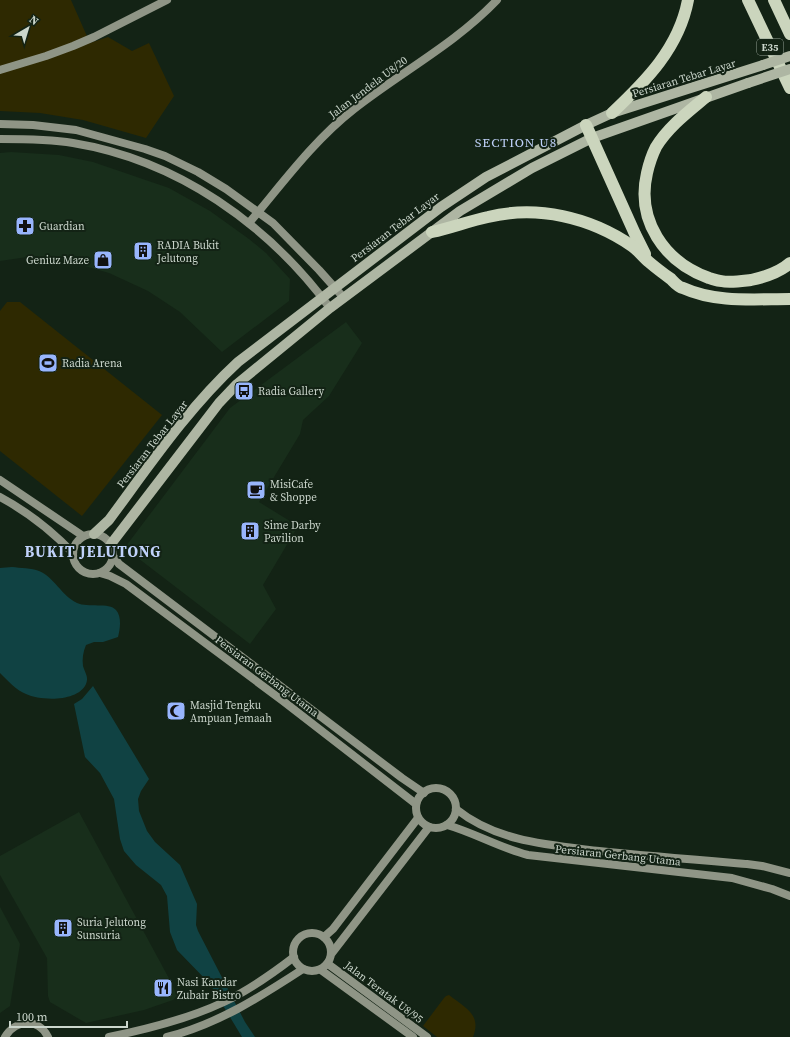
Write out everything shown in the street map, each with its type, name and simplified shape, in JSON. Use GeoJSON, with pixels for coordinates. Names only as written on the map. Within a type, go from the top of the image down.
{"type":"FeatureCollection","features":[{"type":"Feature","properties":{"kind":"highway"},"geometry":{"type":"LineString","coordinates":[[612,113],[642,85],[658,66],[675,38],[688,0]]}},
{"type":"Feature","properties":{"kind":"highway","name":"E35"},"geometry":{"type":"LineString","coordinates":[[748,0],[790,88]]}},
{"type":"Feature","properties":{"kind":"highway","name":"E35"},"geometry":{"type":"LineString","coordinates":[[774,0],[790,34]]}},
{"type":"Feature","properties":{"kind":"highway"},"geometry":{"type":"LineString","coordinates":[[777,0],[782,16]]}},
{"type":"Feature","properties":{"kind":"highway"},"geometry":{"type":"LineString","coordinates":[[706,97],[677,123],[656,147],[649,164],[645,183],[645,206],[651,226],[664,247],[674,258],[701,275],[721,282],[764,278],[790,263]]}},
{"type":"Feature","properties":{"kind":"highway"},"geometry":{"type":"LineString","coordinates":[[586,125],[635,234],[650,263]]}},
{"type":"Feature","properties":{"kind":"highway"},"geometry":{"type":"LineString","coordinates":[[432,232],[489,217],[521,213],[546,213],[569,217],[616,236],[633,247],[681,288],[712,298],[728,300],[790,299]]}},
{"type":"Feature","properties":{"kind":"main road","name":"Persiaran Tebar Layar"},"geometry":{"type":"LineString","coordinates":[[88,535],[109,520],[192,411],[223,376],[238,362],[441,207],[486,177],[612,113],[790,56]]}},
{"type":"Feature","properties":{"kind":"main road"},"geometry":{"type":"LineString","coordinates":[[111,544],[224,397],[237,384],[330,308],[460,211],[526,172],[592,138],[706,97],[790,70]]}},
{"type":"Feature","properties":{"kind":"street"},"geometry":{"type":"LineString","coordinates":[[0,70],[46,56],[80,43],[167,0]]}},
{"type":"Feature","properties":{"kind":"street","name":"Jalan Jendela U8/20"},"geometry":{"type":"LineString","coordinates":[[248,223],[309,152],[336,124],[376,93],[446,45],[497,0]]}},
{"type":"Feature","properties":{"kind":"street"},"geometry":{"type":"LineString","coordinates":[[0,124],[33,125],[76,130],[145,149],[165,156],[198,172],[226,189],[258,212],[286,236],[344,298]]}},
{"type":"Feature","properties":{"kind":"street"},"geometry":{"type":"LineString","coordinates":[[0,139],[74,143],[133,159],[187,182],[207,193],[248,223],[280,251],[330,308]]}},
{"type":"Feature","properties":{"kind":"street"},"geometry":{"type":"LineString","coordinates":[[0,480],[88,535]]}},
{"type":"Feature","properties":{"kind":"street","name":"Persiaran Gerbang Utama"},"geometry":{"type":"LineString","coordinates":[[0,496],[23,509],[60,539],[72,552],[74,562],[82,571],[94,574],[100,573],[114,577],[126,584],[277,697],[416,804]]}},
{"type":"Feature","properties":{"kind":"street"},"geometry":{"type":"LineString","coordinates":[[72,552],[77,541],[88,535],[100,535],[106,539],[111,544],[113,556],[109,566],[100,573]]}},
{"type":"Feature","properties":{"kind":"street","name":"Persiaran Gerbang Utama"},"geometry":{"type":"LineString","coordinates":[[113,556],[119,564],[402,778],[424,793],[435,788],[448,792],[455,802],[456,809],[475,822],[523,841],[618,853],[747,864],[790,873]]}},
{"type":"Feature","properties":{"kind":"street"},"geometry":{"type":"LineString","coordinates":[[332,954],[331,947],[324,937],[311,933],[299,938],[293,950],[296,962],[303,969],[309,971],[321,970],[328,964],[332,954],[429,827],[421,822],[417,814],[416,804],[424,793]]}},
{"type":"Feature","properties":{"kind":"street"},"geometry":{"type":"LineString","coordinates":[[447,825],[452,821],[456,809]]}},
{"type":"Feature","properties":{"kind":"street"},"geometry":{"type":"LineString","coordinates":[[324,937],[333,928],[418,818]]}},
{"type":"Feature","properties":{"kind":"street","name":"Persiaran Gerbang Utama"},"geometry":{"type":"LineString","coordinates":[[429,827],[435,828],[447,825],[468,832],[502,848],[528,855],[732,878],[772,889],[790,896]]}},
{"type":"Feature","properties":{"kind":"street"},"geometry":{"type":"LineString","coordinates":[[109,1037],[197,1013],[224,1002],[274,972],[294,957]]}},
{"type":"Feature","properties":{"kind":"street","name":"Jalan Teratak U8/95"},"geometry":{"type":"LineString","coordinates":[[328,964],[427,1037]]}},
{"type":"Feature","properties":{"kind":"street"},"geometry":{"type":"LineString","coordinates":[[168,1037],[204,1025],[230,1014],[303,969]]}},
{"type":"Feature","properties":{"kind":"street","name":"Jalan Teratak U8/95"},"geometry":{"type":"LineString","coordinates":[[321,970],[413,1037]]}},
{"type":"Feature","properties":{"kind":"street"},"geometry":{"type":"LineString","coordinates":[[5,1037],[14,1026],[28,1023],[42,1029],[48,1037]]}},
{"type":"Feature","properties":{"kind":"shaded area"},"geometry":{"type":"Polygon","coordinates":[[[0,0],[71,0],[90,43],[108,37],[132,51],[149,43],[174,96],[146,138],[83,120],[40,113],[0,111],[0,0]]]}},
{"type":"Feature","properties":{"kind":"shaded area","name":"RADIA Bukit Jelutong"},"geometry":{"type":"Polygon","coordinates":[[[11,152],[59,155],[93,162],[169,188],[210,211],[266,253],[290,279],[289,301],[222,352],[180,312],[148,291],[109,273],[71,262],[34,256],[0,261],[0,153],[11,152]]]}},
{"type":"Feature","properties":{"kind":"shaded area","name":"Radia Arena"},"geometry":{"type":"Polygon","coordinates":[[[7,302],[20,302],[162,415],[82,516],[0,451],[0,311],[7,302]]]}},
{"type":"Feature","properties":{"kind":"shaded area"},"geometry":{"type":"Polygon","coordinates":[[[346,322],[362,343],[329,396],[303,420],[300,434],[259,502],[298,526],[263,585],[276,609],[250,644],[130,552],[126,546],[230,408],[346,322]]]}},
{"type":"Feature","properties":{"kind":"shaded area"},"geometry":{"type":"Polygon","coordinates":[[[79,812],[172,984],[177,996],[173,1000],[144,1010],[86,1023],[50,1002],[48,996],[47,958],[0,875],[0,856],[79,812]]]}},
{"type":"Feature","properties":{"kind":"shaded area"},"geometry":{"type":"Polygon","coordinates":[[[0,907],[20,944],[10,1006],[0,1013],[0,907]]]}},
{"type":"Feature","properties":{"kind":"shaded area"},"geometry":{"type":"Polygon","coordinates":[[[449,995],[466,1008],[474,1017],[475,1029],[473,1037],[437,1037],[423,1026],[444,998],[449,995]]]}},
{"type":"Feature","properties":{"kind":"water"},"geometry":{"type":"Polygon","coordinates":[[[12,567],[39,571],[54,582],[67,596],[77,603],[108,606],[116,610],[118,613],[120,623],[118,637],[103,642],[94,642],[86,645],[83,653],[83,666],[87,677],[87,682],[82,690],[75,694],[67,697],[49,699],[33,696],[19,690],[0,673],[0,568],[12,567]]]}},
{"type":"Feature","properties":{"kind":"water"},"geometry":{"type":"Polygon","coordinates":[[[93,686],[149,779],[141,791],[138,799],[139,811],[147,831],[155,842],[180,865],[197,904],[196,925],[198,931],[245,1022],[255,1037],[242,1037],[210,984],[177,950],[170,932],[167,896],[161,885],[136,865],[124,851],[120,839],[114,799],[100,773],[85,757],[74,704],[82,699],[93,686]]]}},
{"type":"Feature","properties":{"kind":"place","name":"Guardian"},"geometry":{"type":"Point","coordinates":[25,226]}},
{"type":"Feature","properties":{"kind":"place","name":"RADIA Bukit Jelutong"},"geometry":{"type":"Point","coordinates":[143,251]}},
{"type":"Feature","properties":{"kind":"place","name":"Geniuz Maze"},"geometry":{"type":"Point","coordinates":[103,260]}},
{"type":"Feature","properties":{"kind":"place","name":"Radia Arena"},"geometry":{"type":"Point","coordinates":[48,363]}},
{"type":"Feature","properties":{"kind":"place","name":"Radia Gallery"},"geometry":{"type":"Point","coordinates":[244,391]}},
{"type":"Feature","properties":{"kind":"place","name":"MisiCafe & Shoppe"},"geometry":{"type":"Point","coordinates":[256,490]}},
{"type":"Feature","properties":{"kind":"place","name":"Sime Darby Pavilion"},"geometry":{"type":"Point","coordinates":[250,531]}},
{"type":"Feature","properties":{"kind":"place","name":"Masjid Tengku Ampuan Jemaah"},"geometry":{"type":"Point","coordinates":[176,711]}},
{"type":"Feature","properties":{"kind":"place","name":"Suria Jelutong Sunsuria"},"geometry":{"type":"Point","coordinates":[63,928]}},
{"type":"Feature","properties":{"kind":"place","name":"Nasi Kandar Zubair Bistro"},"geometry":{"type":"Point","coordinates":[163,988]}},
{"type":"Feature","properties":{"kind":"district","name":"SECTION U8"},"geometry":{"type":"Point","coordinates":[516,142]}},
{"type":"Feature","properties":{"kind":"district","name":"BUKIT JELUTONG"},"geometry":{"type":"Point","coordinates":[93,552]}}]}
